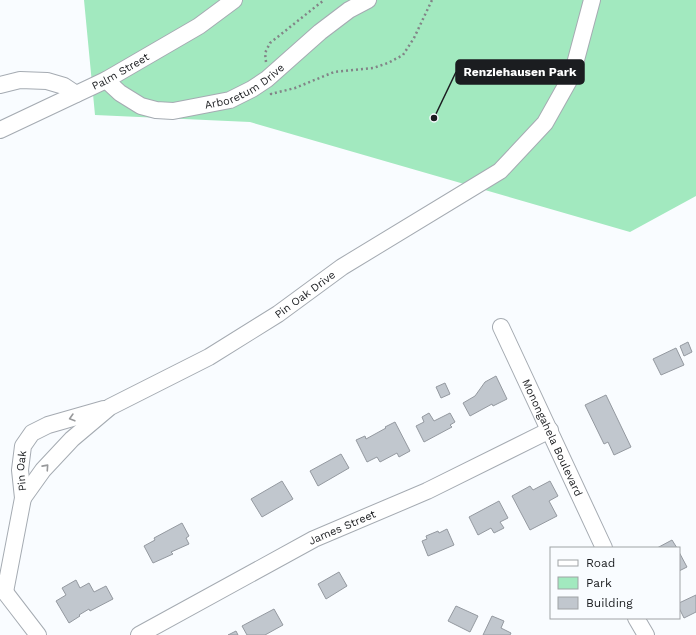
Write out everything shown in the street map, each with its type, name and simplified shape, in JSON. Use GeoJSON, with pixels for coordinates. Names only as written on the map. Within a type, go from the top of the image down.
{"type":"FeatureCollection","features":[{"type":"Feature","properties":{"kind":"street","name":"Palm Street"},"geometry":{"type":"LineString","coordinates":[[0,130],[106,80],[199,26],[234,0]]}},
{"type":"Feature","properties":{"kind":"street","name":"Arboretum Drive"},"geometry":{"type":"LineString","coordinates":[[106,80],[120,93],[141,106],[156,110],[173,111],[230,100],[252,89],[267,79],[320,32],[349,10],[368,0]]}},
{"type":"Feature","properties":{"kind":"street","name":"Pin Oak Drive"},"geometry":{"type":"LineString","coordinates":[[23,498],[43,470],[72,439],[110,407],[215,353],[278,314],[342,267],[500,171],[545,123],[572,75],[592,0]]}},
{"type":"Feature","properties":{"kind":"street"},"geometry":{"type":"LineString","coordinates":[[0,85],[20,80],[47,81],[64,86],[76,94]]}},
{"type":"Feature","properties":{"kind":"street","name":"Monongahela Boulevard"},"geometry":{"type":"LineString","coordinates":[[501,327],[604,547]]}},
{"type":"Feature","properties":{"kind":"street","name":"Pin Oak"},"geometry":{"type":"LineString","coordinates":[[3,591],[23,498],[20,470],[23,446],[32,433],[48,425],[110,407]]}},
{"type":"Feature","properties":{"kind":"street","name":"James Street"},"geometry":{"type":"LineString","coordinates":[[139,635],[314,539],[427,491],[550,430]]}},
{"type":"Feature","properties":{"kind":"street"},"geometry":{"type":"LineString","coordinates":[[3,591],[38,635]]}},
{"type":"Feature","properties":{"kind":"street"},"geometry":{"type":"LineString","coordinates":[[637,619],[646,635]]}},
{"type":"Feature","properties":{"kind":"path"},"geometry":{"type":"LineString","coordinates":[[324,0],[270,43],[265,53],[267,79],[271,94],[295,88],[334,72],[372,68],[388,63],[403,55],[414,38],[432,0]]}},
{"type":"Feature","properties":{"kind":"green space"},"geometry":{"type":"Polygon","coordinates":[[[84,0],[696,0],[696,196],[630,232],[250,122],[95,115],[84,0]]]}},
{"type":"Feature","properties":{"kind":"building"},"geometry":{"type":"Polygon","coordinates":[[[688,342],[692,352],[684,356],[680,346],[688,342]]]}},
{"type":"Feature","properties":{"kind":"building"},"geometry":{"type":"Polygon","coordinates":[[[676,348],[684,365],[661,375],[653,359],[676,348]]]}},
{"type":"Feature","properties":{"kind":"building"},"geometry":{"type":"Polygon","coordinates":[[[496,376],[507,399],[493,406],[492,404],[470,416],[463,403],[475,396],[485,382],[496,376]]]}},
{"type":"Feature","properties":{"kind":"building"},"geometry":{"type":"Polygon","coordinates":[[[445,383],[450,394],[441,398],[436,387],[445,383]]]}},
{"type":"Feature","properties":{"kind":"building"},"geometry":{"type":"Polygon","coordinates":[[[606,395],[631,447],[614,455],[608,442],[604,444],[585,405],[606,395]]]}},
{"type":"Feature","properties":{"kind":"building"},"geometry":{"type":"Polygon","coordinates":[[[429,413],[434,421],[450,413],[455,422],[450,425],[452,427],[424,442],[416,426],[424,422],[422,417],[429,413]]]}},
{"type":"Feature","properties":{"kind":"building"},"geometry":{"type":"Polygon","coordinates":[[[395,422],[410,451],[399,457],[397,453],[380,462],[377,457],[367,462],[356,440],[365,436],[366,439],[395,422]]]}},
{"type":"Feature","properties":{"kind":"building"},"geometry":{"type":"Polygon","coordinates":[[[341,454],[349,468],[318,486],[310,471],[341,454]]]}},
{"type":"Feature","properties":{"kind":"building"},"geometry":{"type":"Polygon","coordinates":[[[282,481],[293,499],[262,517],[251,499],[282,481]]]}},
{"type":"Feature","properties":{"kind":"building"},"geometry":{"type":"Polygon","coordinates":[[[550,481],[558,496],[549,501],[557,516],[530,530],[512,496],[530,486],[533,490],[550,481]]]}},
{"type":"Feature","properties":{"kind":"building"},"geometry":{"type":"Polygon","coordinates":[[[499,501],[508,518],[500,522],[504,528],[494,533],[491,528],[478,535],[469,517],[499,501]]]}},
{"type":"Feature","properties":{"kind":"building"},"geometry":{"type":"Polygon","coordinates":[[[182,523],[189,536],[186,538],[189,544],[171,552],[173,554],[153,563],[144,546],[155,540],[154,538],[182,523]]]}},
{"type":"Feature","properties":{"kind":"building"},"geometry":{"type":"Polygon","coordinates":[[[447,529],[454,545],[428,556],[422,541],[427,539],[426,536],[438,531],[439,533],[447,529]]]}},
{"type":"Feature","properties":{"kind":"building"},"geometry":{"type":"Polygon","coordinates":[[[672,540],[676,547],[659,547],[672,540]]]}},
{"type":"Feature","properties":{"kind":"building"},"geometry":{"type":"Polygon","coordinates":[[[680,554],[687,567],[680,570],[680,554]]]}},
{"type":"Feature","properties":{"kind":"building"},"geometry":{"type":"Polygon","coordinates":[[[339,572],[347,586],[326,599],[318,584],[339,572]]]}},
{"type":"Feature","properties":{"kind":"building"},"geometry":{"type":"Polygon","coordinates":[[[76,580],[80,588],[89,583],[94,592],[106,586],[113,599],[90,611],[89,609],[69,623],[56,601],[66,595],[62,588],[76,580]]]}},
{"type":"Feature","properties":{"kind":"building"},"geometry":{"type":"Polygon","coordinates":[[[696,595],[696,612],[684,618],[680,610],[680,603],[696,595]]]}},
{"type":"Feature","properties":{"kind":"building"},"geometry":{"type":"Polygon","coordinates":[[[456,606],[478,616],[470,632],[448,621],[456,606]]]}},
{"type":"Feature","properties":{"kind":"building"},"geometry":{"type":"Polygon","coordinates":[[[274,609],[283,625],[265,635],[247,635],[242,626],[274,609]]]}},
{"type":"Feature","properties":{"kind":"building"},"geometry":{"type":"Polygon","coordinates":[[[492,616],[504,621],[501,628],[511,633],[510,635],[483,635],[492,616]]]}},
{"type":"Feature","properties":{"kind":"building"},"geometry":{"type":"Polygon","coordinates":[[[236,631],[238,635],[228,635],[236,631]]]}},
{"type":"Feature","properties":{"kind":"place","name":"Renziehausen Park"},"geometry":{"type":"Point","coordinates":[434,118]}}]}
